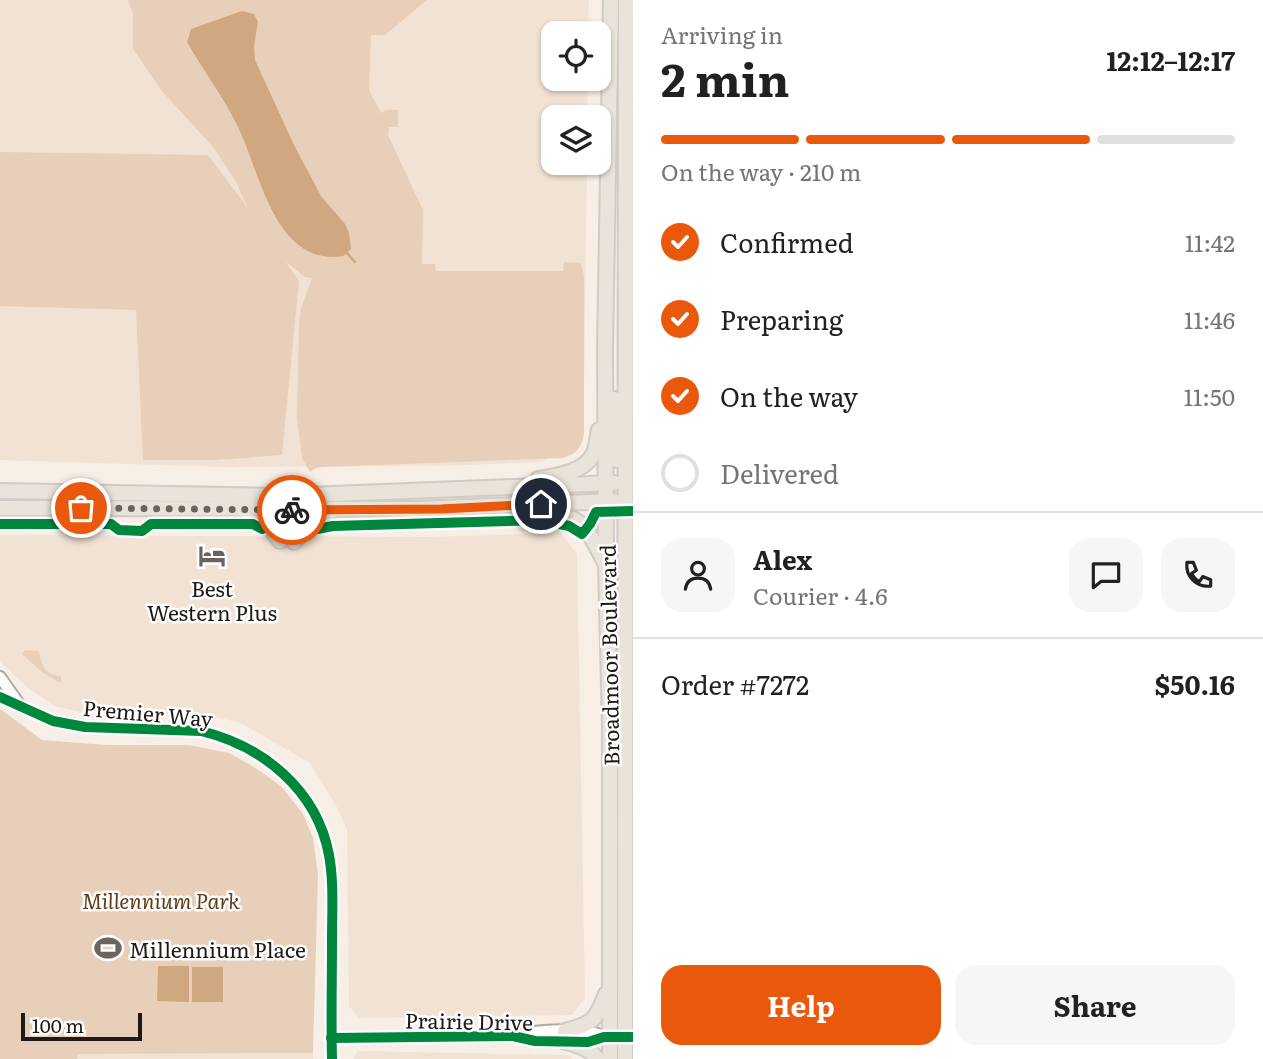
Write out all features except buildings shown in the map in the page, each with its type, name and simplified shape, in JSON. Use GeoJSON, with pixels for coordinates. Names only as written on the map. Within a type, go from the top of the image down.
{"type":"FeatureCollection","features":[{"type":"Feature","properties":{"kind":"main road","name":"Broadmoor Boulevard"},"geometry":{"type":"LineString","coordinates":[[611,0],[606,409],[621,483],[629,500],[626,568],[629,1037],[625,1059]]}},
{"type":"Feature","properties":{"kind":"main road","name":"Broadmoor Boulevard"},"geometry":{"type":"LineString","coordinates":[[610,1059],[607,1037],[610,986],[610,726],[606,565],[607,502],[621,483],[626,420],[626,0]]}},
{"type":"Feature","properties":{"kind":"main road"},"geometry":{"type":"LineString","coordinates":[[1,490],[282,496],[621,483],[613,368],[605,349]]}},
{"type":"Feature","properties":{"kind":"main road"},"geometry":{"type":"LineString","coordinates":[[447,491],[547,478],[571,472],[593,457],[606,409]]}},
{"type":"Feature","properties":{"kind":"main road"},"geometry":{"type":"LineString","coordinates":[[626,420],[633,443]]}},
{"type":"Feature","properties":{"kind":"main road"},"geometry":{"type":"LineString","coordinates":[[1,508],[334,510],[485,507],[629,500]]}},
{"type":"Feature","properties":{"kind":"main road"},"geometry":{"type":"LineString","coordinates":[[485,507],[561,513],[569,516],[587,528],[606,565]]}},
{"type":"Feature","properties":{"kind":"main road"},"geometry":{"type":"LineString","coordinates":[[243,509],[267,523],[287,542],[314,520],[334,510]]}},
{"type":"Feature","properties":{"kind":"main road"},"geometry":{"type":"LineString","coordinates":[[626,568],[633,539]]}},
{"type":"Feature","properties":{"kind":"main road"},"geometry":{"type":"LineString","coordinates":[[564,1036],[593,1021],[610,986]]}},
{"type":"Feature","properties":{"kind":"main road"},"geometry":{"type":"LineString","coordinates":[[564,1036],[593,1053],[597,1059]]}},
{"type":"Feature","properties":{"kind":"street","name":"Premier Way"},"geometry":{"type":"LineString","coordinates":[[0,677],[19,704]]}},
{"type":"Feature","properties":{"kind":"street","name":"Premier Way"},"geometry":{"type":"LineString","coordinates":[[0,696],[53,721],[85,727],[190,731],[218,735],[267,759],[288,777],[313,811],[329,853],[332,898],[332,1059]]}},
{"type":"Feature","properties":{"kind":"street","name":"Prairie Drive"},"geometry":{"type":"LineString","coordinates":[[331,1038],[513,1036],[535,1041],[564,1036],[588,1042],[607,1037],[629,1037]]}},
{"type":"Feature","properties":{"kind":"shaded area"},"geometry":{"type":"Polygon","coordinates":[[[0,0],[589,0],[588,21],[541,21],[541,91],[588,91],[587,105],[541,105],[541,175],[587,175],[584,386],[563,449],[542,462],[439,466],[224,467],[0,460],[0,0]]]}},
{"type":"Feature","properties":{"kind":"shaded area"},"geometry":{"type":"Polygon","coordinates":[[[242,11],[254,14],[258,22],[255,60],[294,145],[321,196],[345,224],[349,233],[351,249],[343,256],[320,255],[301,246],[285,231],[262,189],[231,114],[187,42],[191,29],[242,11]]]}},
{"type":"Feature","properties":{"kind":"shaded area"},"geometry":{"type":"Polygon","coordinates":[[[561,533],[577,554],[585,998],[572,1015],[359,1018],[349,1006],[347,830],[338,809],[310,763],[241,723],[199,713],[150,715],[76,711],[54,706],[27,687],[0,662],[0,535],[427,537],[561,533]]]}},
{"type":"Feature","properties":{"kind":"shaded area"},"geometry":{"type":"Polygon","coordinates":[[[158,966],[189,966],[189,1002],[157,1001],[158,966]]]}},
{"type":"Feature","properties":{"kind":"shaded area"},"geometry":{"type":"Polygon","coordinates":[[[192,967],[223,967],[223,1002],[192,1002],[192,967]]]}},
{"type":"Feature","properties":{"kind":"shaded area"},"geometry":{"type":"Polygon","coordinates":[[[357,1051],[569,1055],[572,1059],[354,1059],[357,1051]]]}},
{"type":"Feature","properties":{"kind":"shaded area"},"geometry":{"type":"Polygon","coordinates":[[[313,1053],[313,1059],[77,1059],[77,1054],[313,1053]]]}},
{"type":"Feature","properties":{"kind":"green space"},"geometry":{"type":"Polygon","coordinates":[[[128,0],[427,0],[385,35],[371,35],[369,90],[381,113],[398,110],[398,127],[389,127],[388,135],[423,210],[422,264],[435,264],[436,271],[563,271],[564,262],[581,263],[584,276],[584,433],[575,452],[563,458],[322,467],[310,472],[302,458],[297,418],[299,324],[301,308],[312,278],[305,277],[286,262],[299,281],[282,455],[216,460],[143,460],[136,310],[0,306],[0,152],[208,155],[248,208],[236,182],[214,148],[161,90],[133,49],[133,14],[128,0]]]}},
{"type":"Feature","properties":{"kind":"green space"},"geometry":{"type":"Polygon","coordinates":[[[25,650],[39,651],[45,668],[51,674],[61,676],[61,683],[43,673],[22,654],[25,650]]]}},
{"type":"Feature","properties":{"kind":"green space","name":"Millennium Park"},"geometry":{"type":"Polygon","coordinates":[[[0,709],[42,740],[106,745],[189,745],[229,753],[282,787],[303,814],[313,838],[318,875],[313,1053],[78,1054],[77,1059],[0,1059],[0,709]]]}},
{"type":"Feature","properties":{"kind":"waterway"},"geometry":{"type":"LineString","coordinates":[[347,253],[355,262]]}},
{"type":"Feature","properties":{"kind":"cycle path"},"geometry":{"type":"LineString","coordinates":[[0,524],[111,524],[119,530],[142,531],[151,524],[253,524],[262,529],[271,520],[283,517],[302,520],[317,529],[333,526],[542,520],[569,526],[582,534],[596,512],[633,511]]}},
{"type":"Feature","properties":{"kind":"cycle path"},"geometry":{"type":"LineString","coordinates":[[0,697],[53,721],[85,727],[201,731],[224,738],[266,760],[300,791],[323,832],[331,865],[332,1059]]}},
{"type":"Feature","properties":{"kind":"cycle path"},"geometry":{"type":"LineString","coordinates":[[331,1038],[513,1036],[535,1041],[588,1042],[604,1037],[633,1037]]}},
{"type":"Feature","properties":{"kind":"way so far"},"geometry":{"type":"LineString","coordinates":[[81,508],[292,510]]}},
{"type":"Feature","properties":{"kind":"place","name":"Best Western Plus"},"geometry":{"type":"Point","coordinates":[212,556]}},
{"type":"Feature","properties":{"kind":"place","name":"Millennium Place"},"geometry":{"type":"Point","coordinates":[108,948]}},
{"type":"Feature","properties":{"kind":"route"},"geometry":{"type":"LineString","coordinates":[[292,510],[441,509],[541,504]]}}]}
